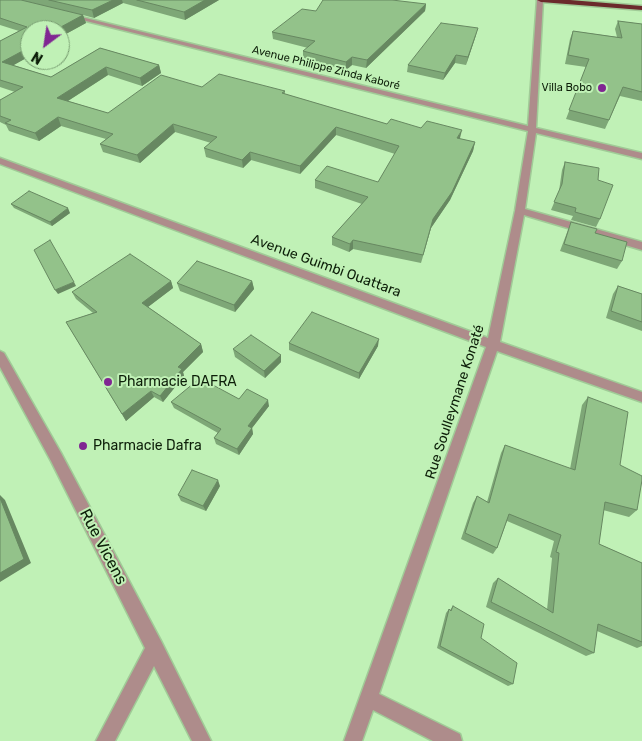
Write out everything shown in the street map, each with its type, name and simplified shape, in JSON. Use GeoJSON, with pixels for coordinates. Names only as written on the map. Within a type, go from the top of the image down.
{"type":"FeatureCollection","features":[{"type":"Feature","properties":{"kind":"highway"},"geometry":{"type":"LineString","coordinates":[[540,0],[642,8]]}},
{"type":"Feature","properties":{"kind":"street","name":"Rue Soulleymane Konaté"},"geometry":{"type":"LineString","coordinates":[[353,741],[492,345],[520,211],[532,130],[540,0]]}},
{"type":"Feature","properties":{"kind":"street","name":"Avenue Philippe Zinda Kaboré"},"geometry":{"type":"LineString","coordinates":[[62,14],[642,156]]}},
{"type":"Feature","properties":{"kind":"street","name":"Avenue Guimbi Ouattara"},"geometry":{"type":"LineString","coordinates":[[0,161],[492,345],[642,397]]}},
{"type":"Feature","properties":{"kind":"street"},"geometry":{"type":"LineString","coordinates":[[520,211],[642,246]]}},
{"type":"Feature","properties":{"kind":"street","name":"Rue Vicens"},"geometry":{"type":"LineString","coordinates":[[0,356],[56,457],[202,741]]}},
{"type":"Feature","properties":{"kind":"street"},"geometry":{"type":"LineString","coordinates":[[105,741],[155,647]]}},
{"type":"Feature","properties":{"kind":"street"},"geometry":{"type":"LineString","coordinates":[[368,698],[453,741]]}},
{"type":"Feature","properties":{"kind":"building"},"geometry":{"type":"Polygon","coordinates":[[[0,0],[21,0],[83,15],[70,22],[70,20],[20,20],[20,25],[0,18],[0,0]]]}},
{"type":"Feature","properties":{"kind":"building"},"geometry":{"type":"Polygon","coordinates":[[[49,0],[113,0],[92,10],[49,0]]]}},
{"type":"Feature","properties":{"kind":"building"},"geometry":{"type":"Polygon","coordinates":[[[137,0],[205,0],[184,12],[137,0]]]}},
{"type":"Feature","properties":{"kind":"building"},"geometry":{"type":"Polygon","coordinates":[[[323,0],[392,0],[426,4],[367,60],[352,57],[346,62],[303,51],[315,41],[272,32],[302,9],[316,11],[323,0]]]}},
{"type":"Feature","properties":{"kind":"building"},"geometry":{"type":"Polygon","coordinates":[[[618,21],[642,24],[642,92],[623,87],[609,120],[569,110],[589,59],[568,55],[573,31],[622,38],[618,21]]]}},
{"type":"Feature","properties":{"kind":"building"},"geometry":{"type":"Polygon","coordinates":[[[441,23],[478,28],[468,57],[456,55],[445,73],[408,65],[441,23]]]}},
{"type":"Feature","properties":{"kind":"building"},"geometry":{"type":"Polygon","coordinates":[[[20,31],[20,52],[2,62],[20,68],[20,70],[28,70],[51,77],[63,70],[70,70],[70,66],[100,48],[159,65],[140,78],[106,67],[57,98],[108,113],[161,75],[202,87],[219,74],[285,91],[282,93],[387,124],[391,119],[421,128],[427,121],[462,130],[457,138],[475,142],[452,192],[433,219],[423,255],[353,240],[350,244],[332,237],[368,197],[315,180],[327,166],[378,182],[399,146],[336,127],[300,166],[250,152],[242,160],[204,148],[217,137],[173,124],[137,155],[100,144],[113,134],[58,117],[35,133],[5,123],[11,120],[0,116],[0,100],[23,87],[0,80],[0,41],[20,31]]]}},
{"type":"Feature","properties":{"kind":"building"},"geometry":{"type":"Polygon","coordinates":[[[565,162],[599,168],[598,180],[613,185],[600,219],[575,212],[576,208],[554,202],[562,184],[565,162]]]}},
{"type":"Feature","properties":{"kind":"building"},"geometry":{"type":"Polygon","coordinates":[[[29,191],[68,208],[50,222],[11,204],[29,191]]]}},
{"type":"Feature","properties":{"kind":"building"},"geometry":{"type":"Polygon","coordinates":[[[571,222],[597,229],[595,233],[627,242],[622,261],[564,244],[571,222]]]}},
{"type":"Feature","properties":{"kind":"building"},"geometry":{"type":"Polygon","coordinates":[[[50,240],[74,282],[55,290],[34,250],[50,240]]]}},
{"type":"Feature","properties":{"kind":"building"},"geometry":{"type":"Polygon","coordinates":[[[130,254],[171,281],[142,303],[201,344],[178,367],[182,369],[160,396],[151,391],[122,414],[66,322],[97,312],[72,292],[130,254]]]}},
{"type":"Feature","properties":{"kind":"building"},"geometry":{"type":"Polygon","coordinates":[[[197,261],[252,281],[234,305],[177,283],[197,261]]]}},
{"type":"Feature","properties":{"kind":"building"},"geometry":{"type":"Polygon","coordinates":[[[618,286],[642,294],[642,322],[611,311],[618,286]]]}},
{"type":"Feature","properties":{"kind":"building"},"geometry":{"type":"Polygon","coordinates":[[[312,312],[379,339],[359,373],[289,343],[312,312]]]}},
{"type":"Feature","properties":{"kind":"building"},"geometry":{"type":"Polygon","coordinates":[[[251,335],[281,355],[264,371],[233,349],[251,335]]]}},
{"type":"Feature","properties":{"kind":"building"},"geometry":{"type":"Polygon","coordinates":[[[200,378],[239,399],[247,389],[268,400],[248,426],[252,428],[237,449],[214,438],[221,429],[171,402],[200,378]]]}},
{"type":"Feature","properties":{"kind":"building"},"geometry":{"type":"Polygon","coordinates":[[[588,397],[628,412],[620,465],[642,476],[637,510],[605,502],[599,544],[642,563],[642,642],[598,624],[594,653],[491,602],[498,578],[553,613],[559,553],[556,552],[561,535],[509,514],[497,548],[465,533],[477,496],[489,503],[505,445],[575,470],[588,397]]]}},
{"type":"Feature","properties":{"kind":"building"},"geometry":{"type":"Polygon","coordinates":[[[192,470],[218,480],[203,506],[178,495],[192,470]]]}},
{"type":"Feature","properties":{"kind":"building"},"geometry":{"type":"Polygon","coordinates":[[[0,498],[24,559],[0,573],[0,498]]]}},
{"type":"Feature","properties":{"kind":"building"},"geometry":{"type":"Polygon","coordinates":[[[453,606],[484,624],[481,638],[517,663],[513,684],[440,646],[449,609],[451,611],[453,606]]]}},
{"type":"Feature","properties":{"kind":"place","name":"Villa Bobo"},"geometry":{"type":"Point","coordinates":[602,88]}},
{"type":"Feature","properties":{"kind":"place","name":"Pharmacie DAFRA"},"geometry":{"type":"Point","coordinates":[108,382]}},
{"type":"Feature","properties":{"kind":"place","name":"Pharmacie Dafra"},"geometry":{"type":"Point","coordinates":[83,446]}}]}
